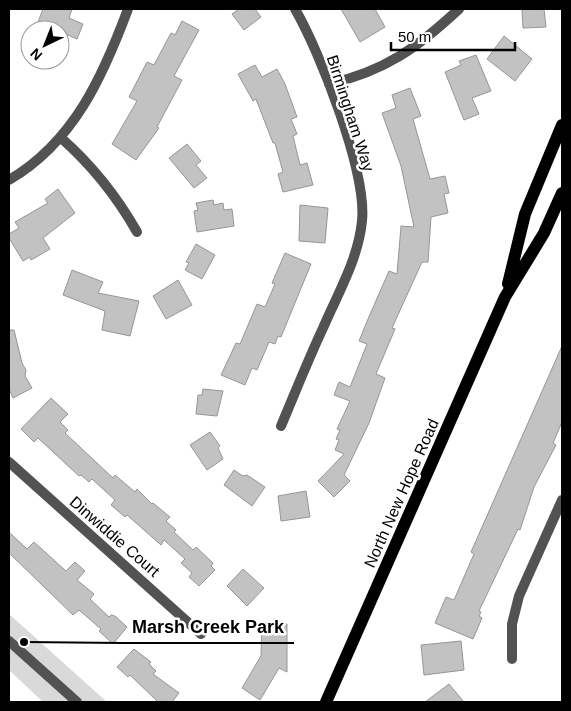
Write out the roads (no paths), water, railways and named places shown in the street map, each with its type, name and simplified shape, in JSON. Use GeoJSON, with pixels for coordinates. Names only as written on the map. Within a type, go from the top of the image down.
{"type":"FeatureCollection","features":[{"type":"Feature","properties":{"kind":"main road","name":"North New Hope Road"},"geometry":{"type":"LineString","coordinates":[[505,297],[525,214],[562,125]]}},
{"type":"Feature","properties":{"kind":"main road","name":"North New Hope Road"},"geometry":{"type":"LineString","coordinates":[[326,702],[505,297],[544,233],[562,193]]}},
{"type":"Feature","properties":{"kind":"street"},"geometry":{"type":"LineString","coordinates":[[9,180],[40,157],[77,118],[96,85],[128,9]]}},
{"type":"Feature","properties":{"kind":"street","name":"Birmingham Way"},"geometry":{"type":"LineString","coordinates":[[281,426],[346,279],[356,253],[362,221],[360,188],[353,158],[329,84],[294,9]]}},
{"type":"Feature","properties":{"kind":"street"},"geometry":{"type":"LineString","coordinates":[[329,84],[374,71],[400,57],[432,33],[459,9]]}},
{"type":"Feature","properties":{"kind":"street"},"geometry":{"type":"LineString","coordinates":[[60,137],[100,175],[120,201],[137,232]]}},
{"type":"Feature","properties":{"kind":"street","name":"Dinwiddie Court"},"geometry":{"type":"LineString","coordinates":[[9,462],[201,634]]}},
{"type":"Feature","properties":{"kind":"street"},"geometry":{"type":"LineString","coordinates":[[512,659],[512,624],[519,596],[562,500]]}},
{"type":"Feature","properties":{"kind":"street"},"geometry":{"type":"LineString","coordinates":[[9,641],[77,702]]}},
{"type":"Feature","properties":{"kind":"place","name":"Marsh Creek Park"},"geometry":{"type":"Point","coordinates":[24,642]}}]}
